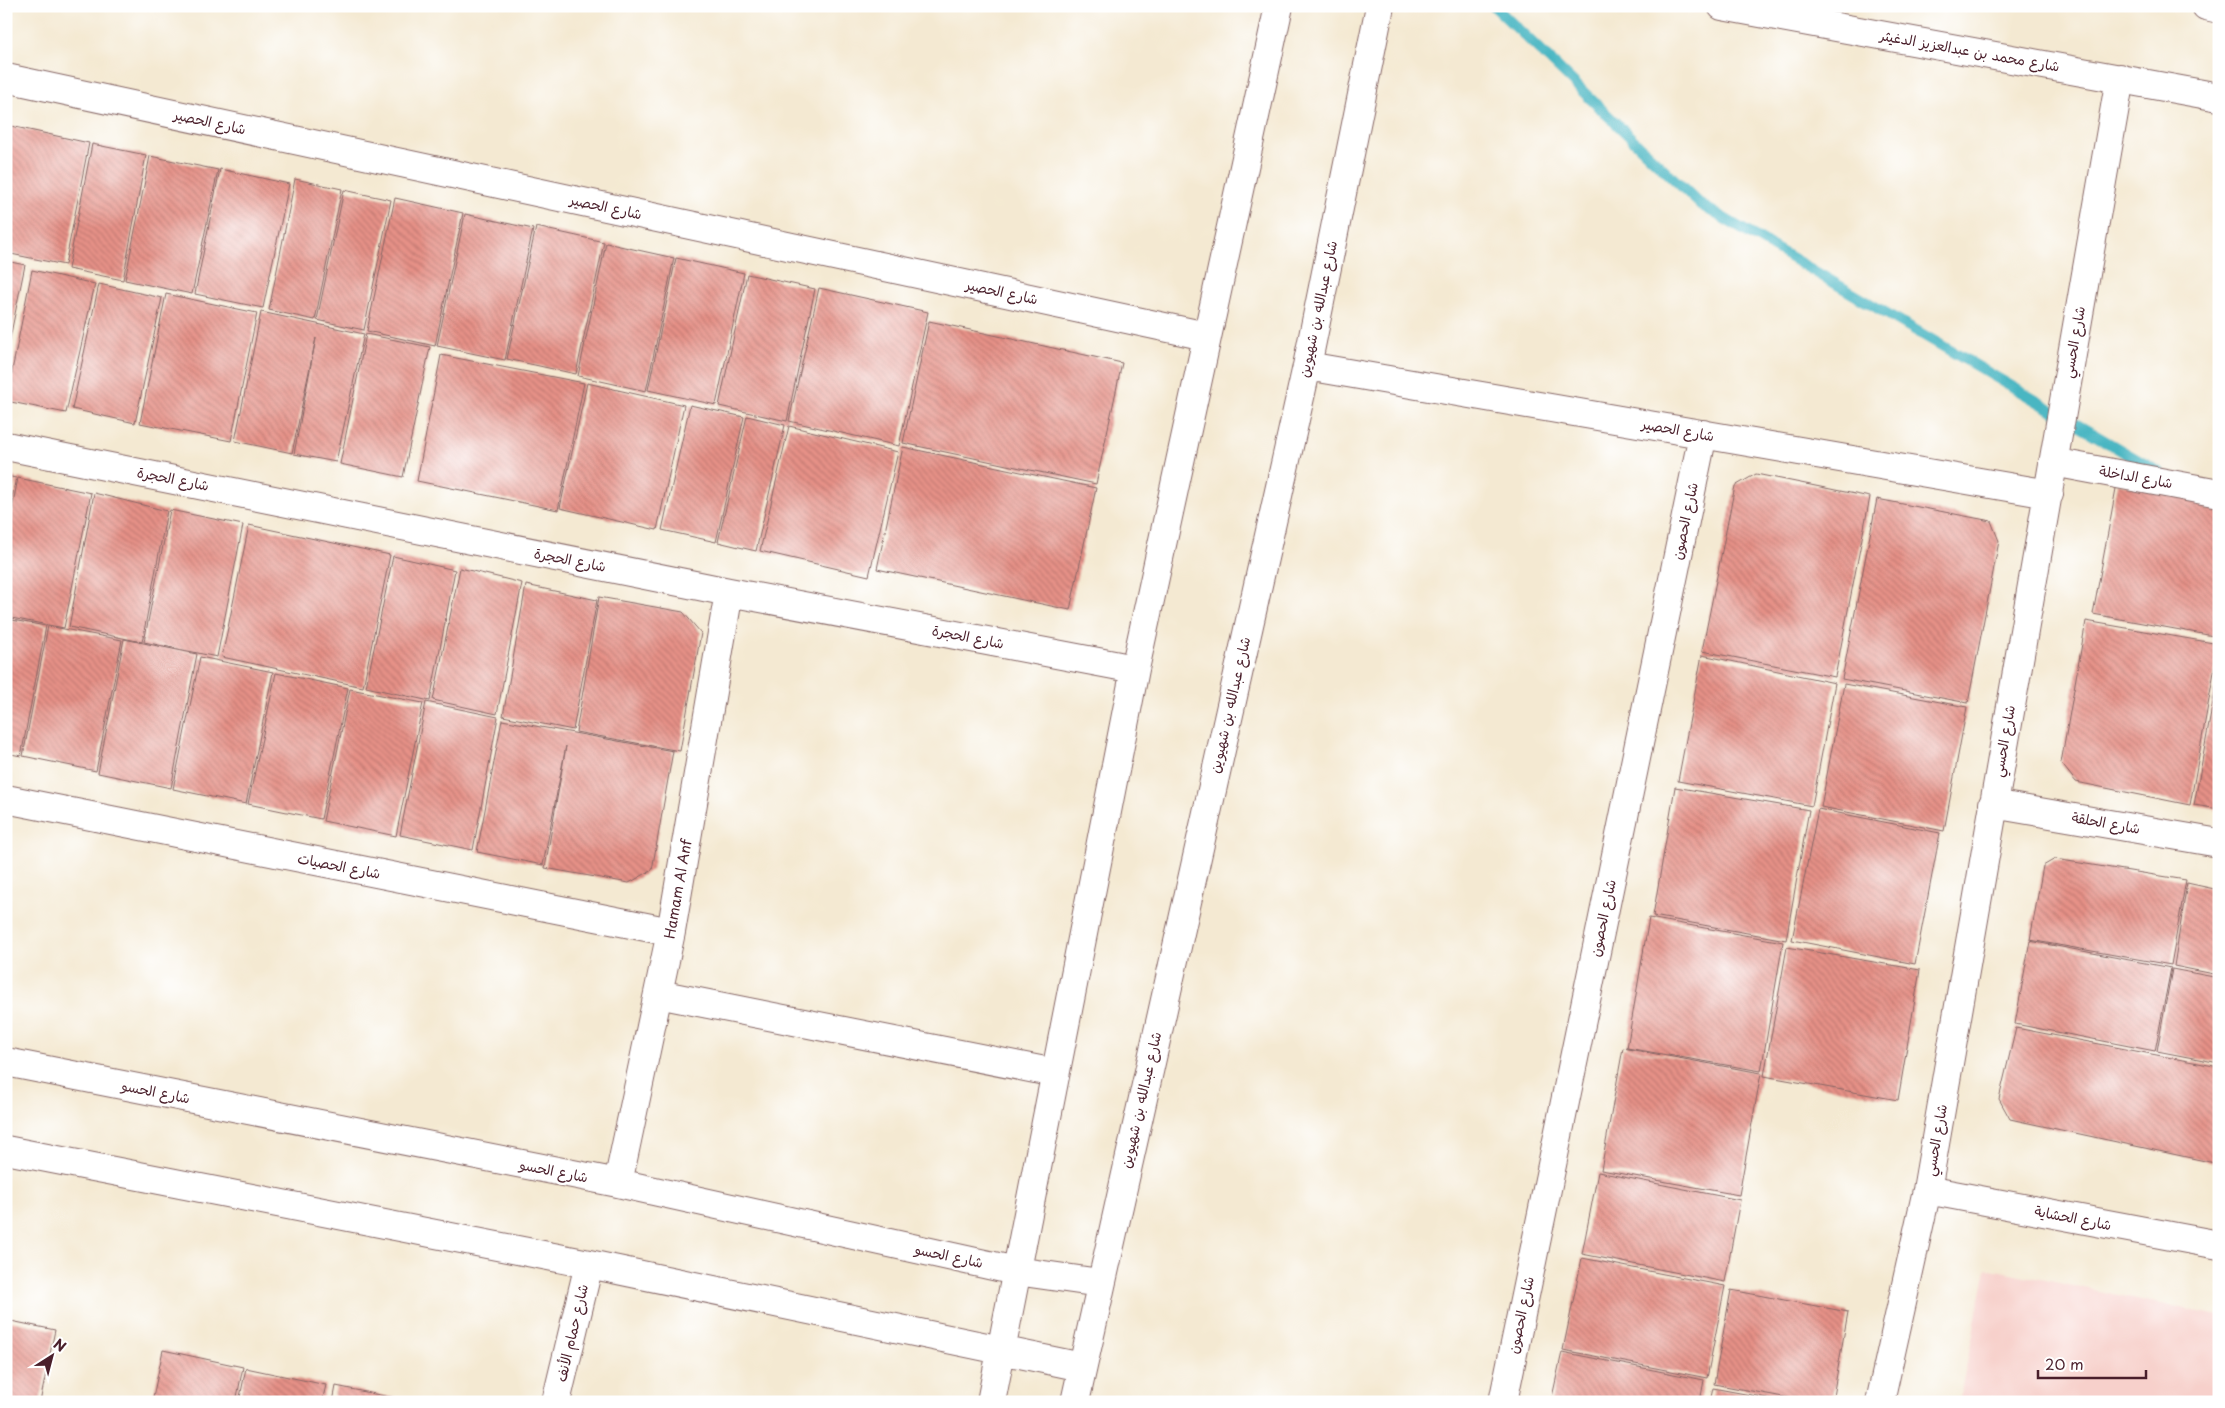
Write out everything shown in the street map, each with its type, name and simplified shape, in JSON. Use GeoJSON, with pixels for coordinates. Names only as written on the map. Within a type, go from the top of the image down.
{"type":"FeatureCollection","features":[{"type":"Feature","properties":{"kind":"street"},"geometry":{"type":"LineString","coordinates":[[991,1402],[1135,669],[1279,6]]}},
{"type":"Feature","properties":{"kind":"street","name":"شارع عبدالله بن شهيوين"},"geometry":{"type":"LineString","coordinates":[[1075,1402],[1100,1283],[1307,366],[1380,6]]}},
{"type":"Feature","properties":{"kind":"street","name":"شارع محمد بن عبدالعزيز الدغيثر"},"geometry":{"type":"LineString","coordinates":[[1722,6],[2219,97]]}},
{"type":"Feature","properties":{"kind":"street"},"geometry":{"type":"LineString","coordinates":[[2206,6],[2219,9]]}},
{"type":"Feature","properties":{"kind":"street","name":"شارع الحصير"},"geometry":{"type":"LineString","coordinates":[[6,78],[1206,336]]}},
{"type":"Feature","properties":{"kind":"street","name":"شارع الحسي"},"geometry":{"type":"LineString","coordinates":[[1880,1402],[1928,1190],[1993,804],[2120,78]]}},
{"type":"Feature","properties":{"kind":"street","name":"شارع الحصير"},"geometry":{"type":"LineString","coordinates":[[1307,366],[2048,494]]}},
{"type":"Feature","properties":{"kind":"street","name":"شارع الحصون"},"geometry":{"type":"LineString","coordinates":[[1503,1402],[1703,434]]}},
{"type":"Feature","properties":{"kind":"street","name":"شارع الحجرة"},"geometry":{"type":"LineString","coordinates":[[6,446],[729,592],[1135,669]]}},
{"type":"Feature","properties":{"kind":"street","name":"شارع الداخلة"},"geometry":{"type":"LineString","coordinates":[[2054,462],[2219,493]]}},
{"type":"Feature","properties":{"kind":"street","name":"Hamam Al Anf"},"geometry":{"type":"LineString","coordinates":[[618,1183],[671,932],[729,592]]}},
{"type":"Feature","properties":{"kind":"street","name":"شارع الحصيات"},"geometry":{"type":"LineString","coordinates":[[6,799],[671,932]]}},
{"type":"Feature","properties":{"kind":"street","name":"شارع الحلقة"},"geometry":{"type":"LineString","coordinates":[[1993,804],[2219,843]]}},
{"type":"Feature","properties":{"kind":"street"},"geometry":{"type":"LineString","coordinates":[[658,994],[1055,1073]]}},
{"type":"Feature","properties":{"kind":"street","name":"شارع الحسو"},"geometry":{"type":"LineString","coordinates":[[6,1062],[618,1183],[1016,1271],[1100,1283]]}},
{"type":"Feature","properties":{"kind":"street"},"geometry":{"type":"LineString","coordinates":[[6,1150],[589,1264],[1082,1367]]}},
{"type":"Feature","properties":{"kind":"street","name":"شارع الحشاية"},"geometry":{"type":"LineString","coordinates":[[1928,1190],[2219,1245]]}},
{"type":"Feature","properties":{"kind":"street","name":"شارع حمام الأنف"},"geometry":{"type":"LineString","coordinates":[[556,1402],[589,1264]]}},
{"type":"Feature","properties":{"kind":"shaded area"},"geometry":{"type":"Polygon","coordinates":[[[1986,1268],[2219,1316],[2219,1402],[1959,1402],[1986,1268]]]}},
{"type":"Feature","properties":{"kind":"building"},"geometry":{"type":"Polygon","coordinates":[[[6,125],[89,143],[65,265],[6,253],[6,125]]]}},
{"type":"Feature","properties":{"kind":"building"},"geometry":{"type":"Polygon","coordinates":[[[92,144],[146,155],[123,280],[68,269],[92,144]]]}},
{"type":"Feature","properties":{"kind":"building"},"geometry":{"type":"Polygon","coordinates":[[[150,156],[218,170],[192,294],[125,280],[150,156]]]}},
{"type":"Feature","properties":{"kind":"building"},"geometry":{"type":"Polygon","coordinates":[[[220,169],[289,184],[263,308],[195,294],[220,169]]]}},
{"type":"Feature","properties":{"kind":"building"},"geometry":{"type":"Polygon","coordinates":[[[295,179],[342,189],[315,320],[269,310],[295,179]]]}},
{"type":"Feature","properties":{"kind":"building"},"geometry":{"type":"Polygon","coordinates":[[[344,190],[391,200],[364,330],[317,320],[344,190]]]}},
{"type":"Feature","properties":{"kind":"building"},"geometry":{"type":"Polygon","coordinates":[[[395,198],[463,213],[435,346],[367,331],[395,198]]]}},
{"type":"Feature","properties":{"kind":"building"},"geometry":{"type":"Polygon","coordinates":[[[465,214],[533,229],[505,360],[437,346],[465,214]]]}},
{"type":"Feature","properties":{"kind":"building"},"geometry":{"type":"Polygon","coordinates":[[[536,227],[604,242],[576,374],[507,359],[536,227]]]}},
{"type":"Feature","properties":{"kind":"building"},"geometry":{"type":"Polygon","coordinates":[[[606,243],[674,258],[646,391],[578,376],[606,243]]]}},
{"type":"Feature","properties":{"kind":"building"},"geometry":{"type":"Polygon","coordinates":[[[676,258],[744,273],[716,405],[648,390],[676,258]]]}},
{"type":"Feature","properties":{"kind":"building"},"geometry":{"type":"Polygon","coordinates":[[[6,261],[25,265],[7,353],[6,353],[6,261]]]}},
{"type":"Feature","properties":{"kind":"building"},"geometry":{"type":"Polygon","coordinates":[[[32,270],[95,284],[66,413],[6,401],[32,270]]]}},
{"type":"Feature","properties":{"kind":"building"},"geometry":{"type":"Polygon","coordinates":[[[747,274],[815,289],[787,421],[719,406],[747,274]]]}},
{"type":"Feature","properties":{"kind":"building"},"geometry":{"type":"Polygon","coordinates":[[[99,284],[162,298],[135,423],[72,409],[99,284]]]}},
{"type":"Feature","properties":{"kind":"building"},"geometry":{"type":"Polygon","coordinates":[[[819,288],[928,312],[899,446],[789,421],[819,288]]]}},
{"type":"Feature","properties":{"kind":"building"},"geometry":{"type":"Polygon","coordinates":[[[166,294],[257,313],[231,441],[140,423],[166,294]]]}},
{"type":"Feature","properties":{"kind":"building"},"geometry":{"type":"Polygon","coordinates":[[[261,312],[364,334],[336,462],[294,454],[316,338],[292,453],[235,441],[261,312]]]}},
{"type":"Feature","properties":{"kind":"building"},"geometry":{"type":"Polygon","coordinates":[[[929,321],[1122,363],[1096,484],[903,443],[929,321]]]}},
{"type":"Feature","properties":{"kind":"building"},"geometry":{"type":"Polygon","coordinates":[[[366,334],[430,347],[403,477],[340,464],[366,334]]]}},
{"type":"Feature","properties":{"kind":"building"},"geometry":{"type":"Polygon","coordinates":[[[441,355],[584,383],[558,510],[417,481],[441,355]]]}},
{"type":"Feature","properties":{"kind":"building"},"geometry":{"type":"Polygon","coordinates":[[[587,383],[684,405],[657,530],[560,508],[587,383]]]}},
{"type":"Feature","properties":{"kind":"building"},"geometry":{"type":"Polygon","coordinates":[[[690,405],[744,417],[716,542],[662,530],[690,405]]]}},
{"type":"Feature","properties":{"kind":"building"},"geometry":{"type":"Polygon","coordinates":[[[747,416],[785,425],[756,551],[718,542],[747,416]]]}},
{"type":"Feature","properties":{"kind":"building"},"geometry":{"type":"Polygon","coordinates":[[[789,426],[898,452],[869,576],[760,551],[789,426]]]}},
{"type":"Feature","properties":{"kind":"building"},"geometry":{"type":"Polygon","coordinates":[[[903,447],[1096,488],[1070,610],[877,569],[903,447]]]}},
{"type":"Feature","properties":{"kind":"building"},"geometry":{"type":"Polygon","coordinates":[[[1756,474],[1870,497],[1835,677],[1702,651],[1735,486],[1756,474]]]}},
{"type":"Feature","properties":{"kind":"building"},"geometry":{"type":"Polygon","coordinates":[[[6,476],[16,478],[7,521],[6,521],[6,476]]]}},
{"type":"Feature","properties":{"kind":"building"},"geometry":{"type":"Polygon","coordinates":[[[18,478],[91,493],[64,628],[6,617],[6,539],[18,478]]]}},
{"type":"Feature","properties":{"kind":"building"},"geometry":{"type":"Polygon","coordinates":[[[2117,483],[2219,502],[2219,637],[2093,614],[2117,483]]]}},
{"type":"Feature","properties":{"kind":"building"},"geometry":{"type":"Polygon","coordinates":[[[94,493],[167,511],[142,642],[69,627],[94,493]]]}},
{"type":"Feature","properties":{"kind":"building"},"geometry":{"type":"Polygon","coordinates":[[[1877,499],[1991,521],[1999,541],[1968,703],[1842,679],[1877,499]]]}},
{"type":"Feature","properties":{"kind":"building"},"geometry":{"type":"Polygon","coordinates":[[[170,510],[243,525],[217,657],[144,642],[170,510]]]}},
{"type":"Feature","properties":{"kind":"building"},"geometry":{"type":"Polygon","coordinates":[[[249,525],[390,555],[363,687],[222,657],[249,525]]]}},
{"type":"Feature","properties":{"kind":"building"},"geometry":{"type":"Polygon","coordinates":[[[393,556],[455,570],[430,701],[366,687],[393,556]]]}},
{"type":"Feature","properties":{"kind":"building"},"geometry":{"type":"Polygon","coordinates":[[[460,568],[522,583],[497,714],[433,700],[460,568]]]}},
{"type":"Feature","properties":{"kind":"building"},"geometry":{"type":"Polygon","coordinates":[[[526,585],[597,600],[573,730],[503,716],[526,585]]]}},
{"type":"Feature","properties":{"kind":"building"},"geometry":{"type":"Polygon","coordinates":[[[599,597],[683,612],[701,633],[680,751],[576,732],[599,597]]]}},
{"type":"Feature","properties":{"kind":"building"},"geometry":{"type":"Polygon","coordinates":[[[6,619],[46,626],[21,756],[6,753],[6,619]]]}},
{"type":"Feature","properties":{"kind":"building"},"geometry":{"type":"Polygon","coordinates":[[[2086,621],[2219,644],[2190,805],[2076,782],[2061,763],[2086,621]]]}},
{"type":"Feature","properties":{"kind":"building"},"geometry":{"type":"Polygon","coordinates":[[[48,626],[122,640],[96,771],[23,756],[48,626]]]}},
{"type":"Feature","properties":{"kind":"building"},"geometry":{"type":"Polygon","coordinates":[[[124,639],[197,654],[171,788],[98,773],[124,639]]]}},
{"type":"Feature","properties":{"kind":"building"},"geometry":{"type":"Polygon","coordinates":[[[1702,655],[1835,683],[1812,806],[1678,781],[1702,655]]]}},
{"type":"Feature","properties":{"kind":"building"},"geometry":{"type":"Polygon","coordinates":[[[200,657],[273,672],[246,804],[173,789],[200,657]]]}},
{"type":"Feature","properties":{"kind":"building"},"geometry":{"type":"Polygon","coordinates":[[[276,673],[348,688],[321,819],[248,804],[276,673]]]}},
{"type":"Feature","properties":{"kind":"building"},"geometry":{"type":"Polygon","coordinates":[[[2219,675],[2219,809],[2194,805],[2219,675]]]}},
{"type":"Feature","properties":{"kind":"building"},"geometry":{"type":"Polygon","coordinates":[[[1844,684],[1967,707],[1944,831],[1821,807],[1844,684]]]}},
{"type":"Feature","properties":{"kind":"building"},"geometry":{"type":"Polygon","coordinates":[[[350,689],[423,703],[396,836],[323,821],[350,689]]]}},
{"type":"Feature","properties":{"kind":"building"},"geometry":{"type":"Polygon","coordinates":[[[426,702],[498,717],[473,850],[400,835],[426,702]]]}},
{"type":"Feature","properties":{"kind":"building"},"geometry":{"type":"Polygon","coordinates":[[[502,720],[673,751],[652,870],[629,883],[545,868],[566,746],[543,865],[477,852],[502,720]]]}},
{"type":"Feature","properties":{"kind":"building"},"geometry":{"type":"Polygon","coordinates":[[[1675,787],[1809,810],[1786,940],[1653,916],[1675,787]]]}},
{"type":"Feature","properties":{"kind":"building"},"geometry":{"type":"Polygon","coordinates":[[[1818,809],[1940,833],[1915,964],[1792,940],[1818,809]]]}},
{"type":"Feature","properties":{"kind":"building"},"geometry":{"type":"Polygon","coordinates":[[[2055,859],[2186,880],[2171,965],[2030,940],[2043,866],[2055,859]]]}},
{"type":"Feature","properties":{"kind":"building"},"geometry":{"type":"Polygon","coordinates":[[[2187,883],[2219,890],[2219,975],[2174,966],[2187,883]]]}},
{"type":"Feature","properties":{"kind":"building"},"geometry":{"type":"Polygon","coordinates":[[[1649,918],[1783,942],[1761,1071],[1627,1048],[1649,918]]]}},
{"type":"Feature","properties":{"kind":"building"},"geometry":{"type":"Polygon","coordinates":[[[2030,941],[2171,968],[2155,1051],[2015,1024],[2030,941]]]}},
{"type":"Feature","properties":{"kind":"building"},"geometry":{"type":"Polygon","coordinates":[[[1787,947],[1920,970],[1898,1100],[1764,1076],[1787,947]]]}},
{"type":"Feature","properties":{"kind":"building"},"geometry":{"type":"Polygon","coordinates":[[[2172,969],[2219,978],[2219,1063],[2157,1051],[2172,969]]]}},
{"type":"Feature","properties":{"kind":"building"},"geometry":{"type":"Polygon","coordinates":[[[2016,1028],[2219,1067],[2219,1164],[2010,1119],[1999,1099],[2016,1028]]]}},
{"type":"Feature","properties":{"kind":"building"},"geometry":{"type":"Polygon","coordinates":[[[1623,1048],[1761,1073],[1739,1195],[1601,1170],[1623,1048]]]}},
{"type":"Feature","properties":{"kind":"building"},"geometry":{"type":"Polygon","coordinates":[[[1598,1172],[1740,1200],[1725,1282],[1582,1254],[1598,1172]]]}},
{"type":"Feature","properties":{"kind":"building"},"geometry":{"type":"Polygon","coordinates":[[[1582,1258],[1725,1286],[1707,1378],[1563,1350],[1582,1258]]]}},
{"type":"Feature","properties":{"kind":"building"},"geometry":{"type":"Polygon","coordinates":[[[1731,1290],[1848,1312],[1832,1402],[1810,1402],[1714,1384],[1731,1290]]]}},
{"type":"Feature","properties":{"kind":"building"},"geometry":{"type":"Polygon","coordinates":[[[6,1320],[55,1330],[40,1402],[6,1402],[6,1320]]]}},
{"type":"Feature","properties":{"kind":"building"},"geometry":{"type":"Polygon","coordinates":[[[163,1350],[243,1367],[236,1402],[152,1402],[163,1350]]]}},
{"type":"Feature","properties":{"kind":"building"},"geometry":{"type":"Polygon","coordinates":[[[1562,1352],[1704,1380],[1700,1402],[1551,1402],[1562,1352]]]}},
{"type":"Feature","properties":{"kind":"building"},"geometry":{"type":"Polygon","coordinates":[[[246,1368],[326,1385],[322,1402],[239,1402],[246,1368]]]}},
{"type":"Feature","properties":{"kind":"building"},"geometry":{"type":"Polygon","coordinates":[[[336,1386],[409,1401],[409,1402],[333,1402],[336,1386]]]}},
{"type":"Feature","properties":{"kind":"building"},"geometry":{"type":"Polygon","coordinates":[[[1713,1388],[1783,1401],[1783,1402],[1710,1402],[1713,1388]]]}},
{"type":"Feature","properties":{"kind":"waterway"},"geometry":{"type":"LineString","coordinates":[[1494,6],[1701,205],[2160,473]]}}]}
